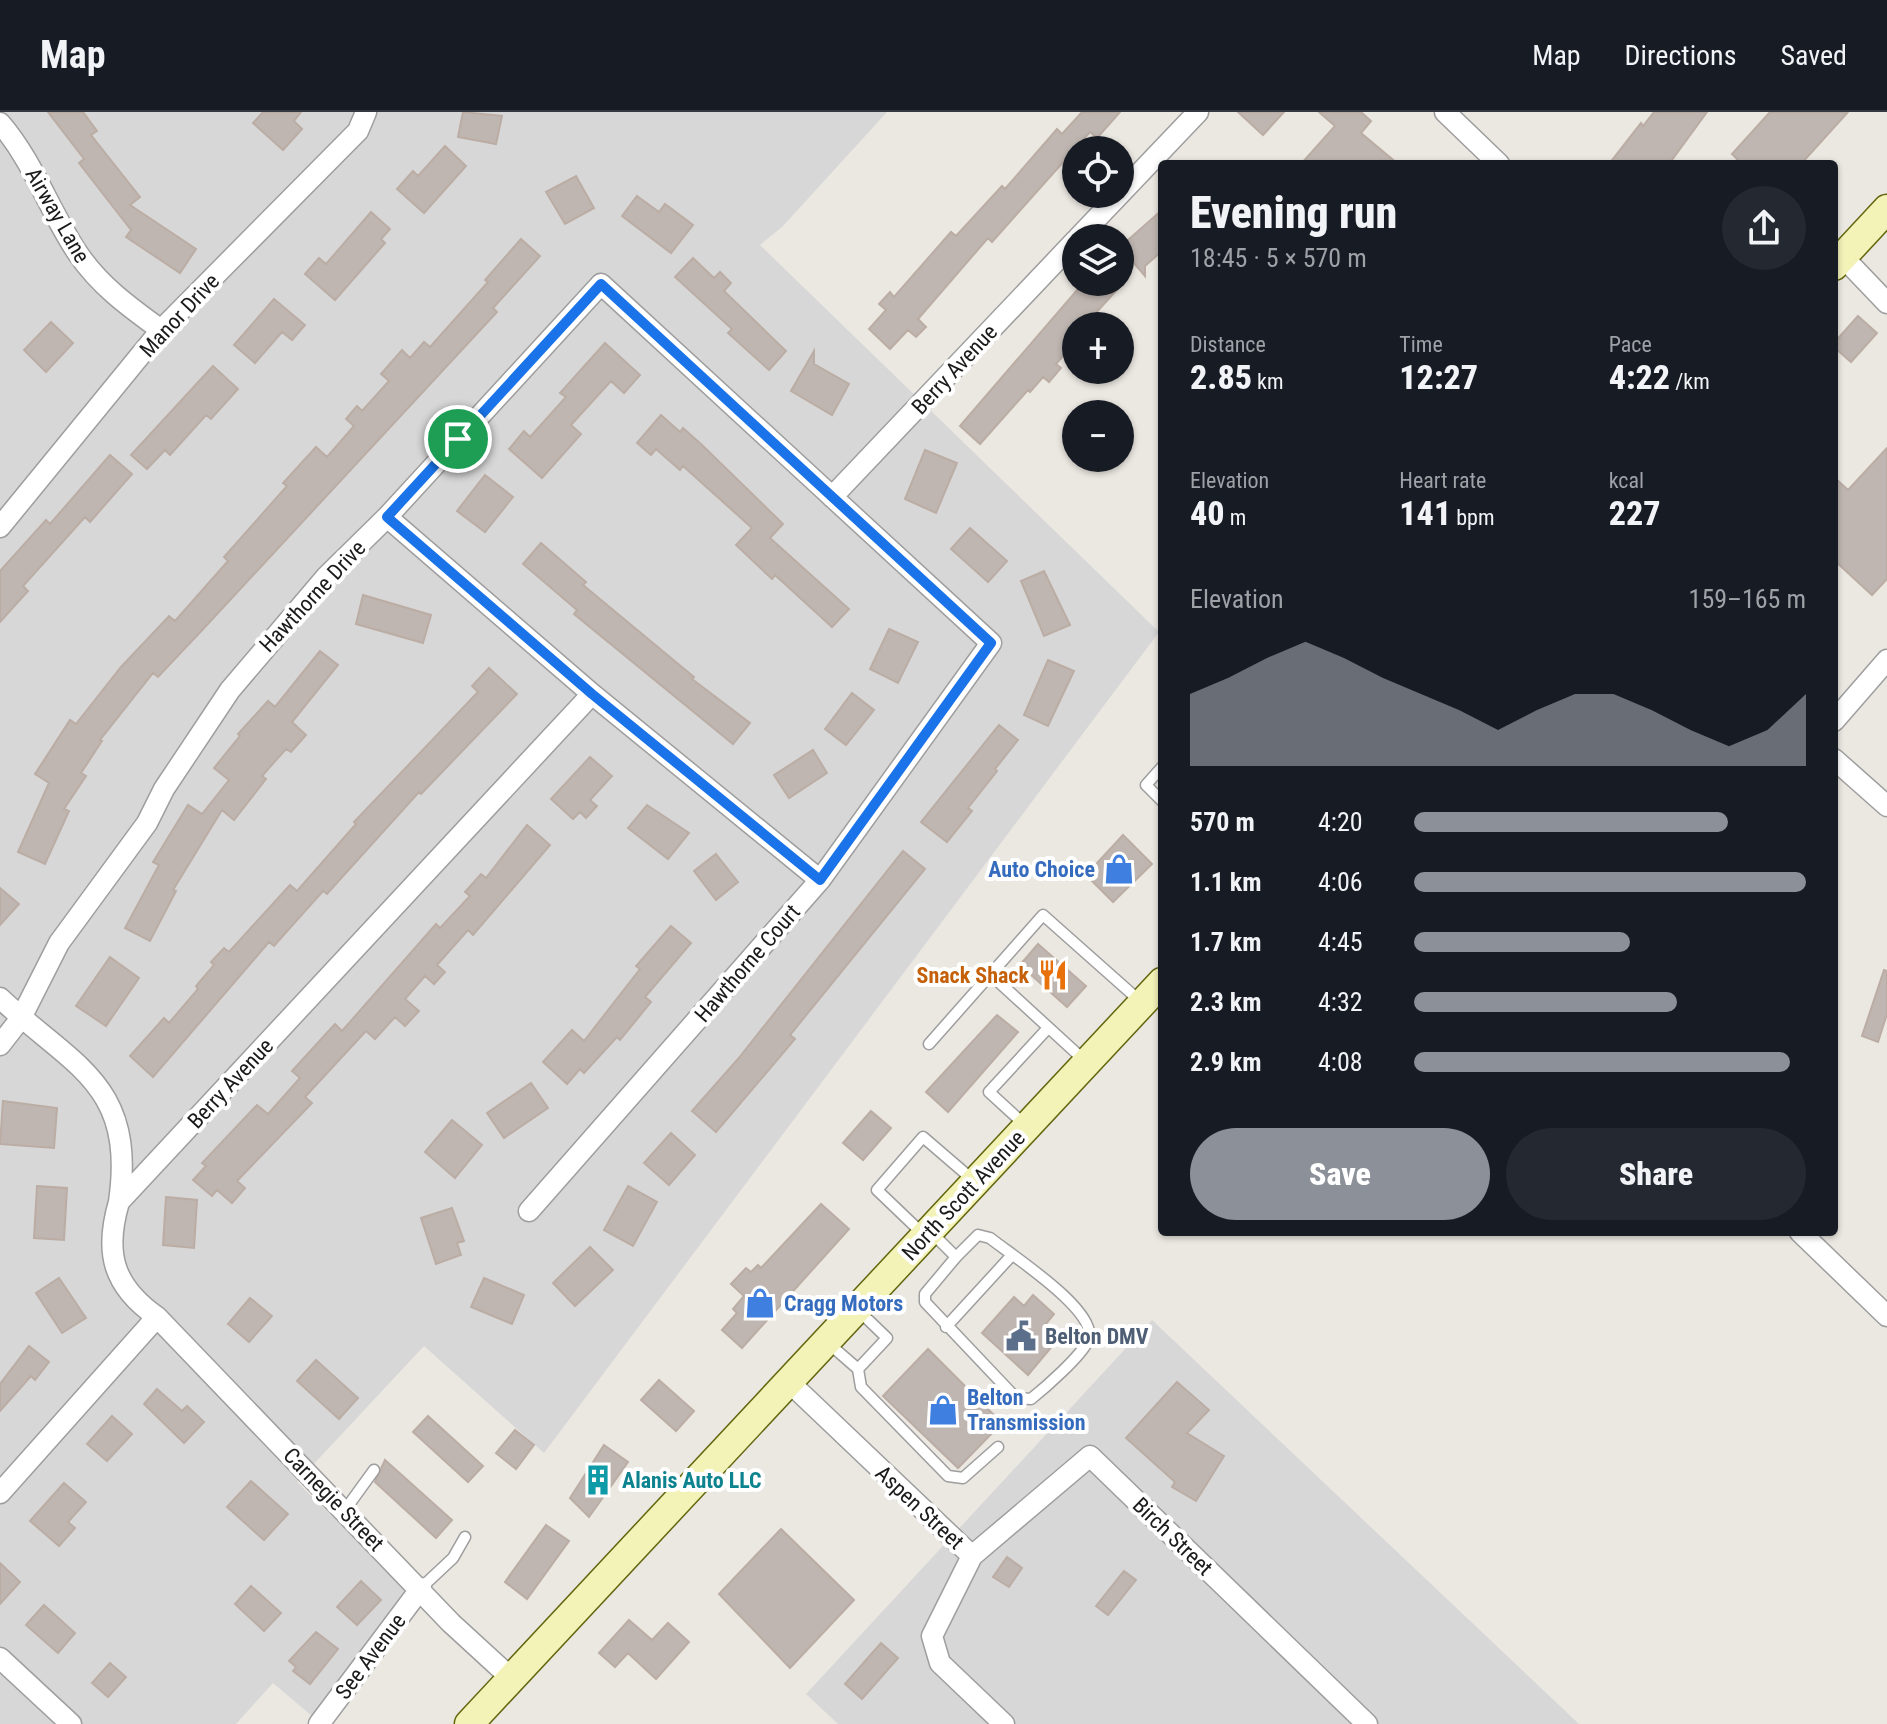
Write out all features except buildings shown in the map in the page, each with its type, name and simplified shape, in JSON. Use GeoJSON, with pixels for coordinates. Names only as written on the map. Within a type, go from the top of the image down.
{"type":"FeatureCollection","features":[{"type":"Feature","properties":{"kind":"main road"},"geometry":{"type":"LineString","coordinates":[[1838,261],[1887,209]]}},
{"type":"Feature","properties":{"kind":"main road","name":"North Scott Avenue"},"geometry":{"type":"LineString","coordinates":[[469,1724],[1158,986]]}},
{"type":"Feature","properties":{"kind":"street","name":"Manor Drive"},"geometry":{"type":"LineString","coordinates":[[0,527],[161,330],[358,131],[366,112]]}},
{"type":"Feature","properties":{"kind":"street","name":"Berry Avenue"},"geometry":{"type":"LineString","coordinates":[[1091,224],[1198,112]]}},
{"type":"Feature","properties":{"kind":"street"},"geometry":{"type":"LineString","coordinates":[[1445,112],[1495,160]]}},
{"type":"Feature","properties":{"kind":"street","name":"Airway Lane"},"geometry":{"type":"LineString","coordinates":[[0,123],[31,167],[79,255],[113,294],[161,330]]}},
{"type":"Feature","properties":{"kind":"street","name":"Berry Avenue"},"geometry":{"type":"LineString","coordinates":[[832,497],[1062,255]]}},
{"type":"Feature","properties":{"kind":"street"},"geometry":{"type":"LineString","coordinates":[[1838,261],[1887,303]]}},
{"type":"Feature","properties":{"kind":"street","name":"Hawthorne Drive"},"geometry":{"type":"LineString","coordinates":[[0,1045],[21,1018],[59,943],[147,823],[164,789],[230,690],[326,577],[387,517],[601,284],[832,497]]}},
{"type":"Feature","properties":{"kind":"street","name":"Hawthorne Court"},"geometry":{"type":"LineString","coordinates":[[529,1211],[820,880],[991,643],[832,497]]}},
{"type":"Feature","properties":{"kind":"street"},"geometry":{"type":"LineString","coordinates":[[387,517],[592,694],[820,880]]}},
{"type":"Feature","properties":{"kind":"street"},"geometry":{"type":"LineString","coordinates":[[1838,716],[1887,660]]}},
{"type":"Feature","properties":{"kind":"street","name":"Berry Avenue"},"geometry":{"type":"LineString","coordinates":[[119,1202],[592,694]]}},
{"type":"Feature","properties":{"kind":"street"},"geometry":{"type":"LineString","coordinates":[[1838,763],[1887,806]]}},
{"type":"Feature","properties":{"kind":"street"},"geometry":{"type":"LineString","coordinates":[[0,998],[75,1059],[106,1100],[122,1151],[119,1202],[111,1228],[116,1269],[125,1288],[139,1305],[157,1317],[0,1493]]}},
{"type":"Feature","properties":{"kind":"street"},"geometry":{"type":"LineString","coordinates":[[1804,1236],[1887,1316]]}},
{"type":"Feature","properties":{"kind":"street","name":"Carnegie Street"},"geometry":{"type":"LineString","coordinates":[[157,1317],[421,1588],[451,1623],[512,1679]]}},
{"type":"Feature","properties":{"kind":"street","name":"Aspen Street"},"geometry":{"type":"LineString","coordinates":[[788,1381],[972,1556],[932,1636],[940,1663],[1004,1724]]}},
{"type":"Feature","properties":{"kind":"street","name":"Birch Street"},"geometry":{"type":"LineString","coordinates":[[972,1556],[1090,1456],[1367,1724]]}},
{"type":"Feature","properties":{"kind":"street","name":"See Avenue"},"geometry":{"type":"LineString","coordinates":[[319,1724],[421,1588]]}},
{"type":"Feature","properties":{"kind":"street"},"geometry":{"type":"LineString","coordinates":[[0,1658],[71,1724]]}},
{"type":"Feature","properties":{"kind":"lane"},"geometry":{"type":"LineString","coordinates":[[1158,772],[1146,785],[1158,797]]}},
{"type":"Feature","properties":{"kind":"lane"},"geometry":{"type":"LineString","coordinates":[[929,1044],[1043,915],[1142,1003]]}},
{"type":"Feature","properties":{"kind":"lane"},"geometry":{"type":"LineString","coordinates":[[990,974],[1086,1063]]}},
{"type":"Feature","properties":{"kind":"lane"},"geometry":{"type":"LineString","coordinates":[[1027,1127],[989,1092],[1048,1028]]}},
{"type":"Feature","properties":{"kind":"lane"},"geometry":{"type":"LineString","coordinates":[[956,1257],[877,1190],[923,1137],[975,1182]]}},
{"type":"Feature","properties":{"kind":"lane"},"geometry":{"type":"LineString","coordinates":[[978,1235],[990,1238],[1012,1255],[1080,1309],[1089,1326],[1089,1340],[1031,1399],[1016,1398],[925,1302],[925,1294],[978,1235]]}},
{"type":"Feature","properties":{"kind":"lane"},"geometry":{"type":"LineString","coordinates":[[946,1327],[1012,1255]]}},
{"type":"Feature","properties":{"kind":"lane"},"geometry":{"type":"LineString","coordinates":[[856,1308],[887,1338],[858,1369]]}},
{"type":"Feature","properties":{"kind":"lane"},"geometry":{"type":"LineString","coordinates":[[826,1341],[858,1369],[861,1387],[948,1476],[963,1478],[998,1447]]}},
{"type":"Feature","properties":{"kind":"lane"},"geometry":{"type":"LineString","coordinates":[[345,1510],[374,1470]]}},
{"type":"Feature","properties":{"kind":"lane"},"geometry":{"type":"LineString","coordinates":[[421,1588],[453,1558],[465,1537]]}},
{"type":"Feature","properties":{"kind":"shaded area"},"geometry":{"type":"Polygon","coordinates":[[[0,112],[887,112],[783,226],[760,245],[1158,633],[544,1453],[424,1346],[297,1482],[406,1589],[312,1716],[273,1683],[236,1724],[0,1724],[0,112]]]}},
{"type":"Feature","properties":{"kind":"shaded area"},"geometry":{"type":"Polygon","coordinates":[[[1152,1320],[1579,1724],[838,1724],[806,1694],[1152,1320]]]}},
{"type":"Feature","properties":{"kind":"place","name":"Auto Choice"},"geometry":{"type":"Point","coordinates":[1119,869]}},
{"type":"Feature","properties":{"kind":"place","name":"Snack Shack"},"geometry":{"type":"Point","coordinates":[1053,975]}},
{"type":"Feature","properties":{"kind":"place","name":"Cragg Motors"},"geometry":{"type":"Point","coordinates":[760,1303]}},
{"type":"Feature","properties":{"kind":"place","name":"Belton DMV"},"geometry":{"type":"Point","coordinates":[1021,1336]}},
{"type":"Feature","properties":{"kind":"place","name":"Belton Transmission"},"geometry":{"type":"Point","coordinates":[943,1410]}},
{"type":"Feature","properties":{"kind":"place","name":"Alanis Auto LLC"},"geometry":{"type":"Point","coordinates":[598,1480]}},
{"type":"Feature","properties":{"kind":"route"},"geometry":{"type":"LineString","coordinates":[[601,284],[991,643],[820,880],[592,694],[387,517],[458,439],[601,284]]}}]}
